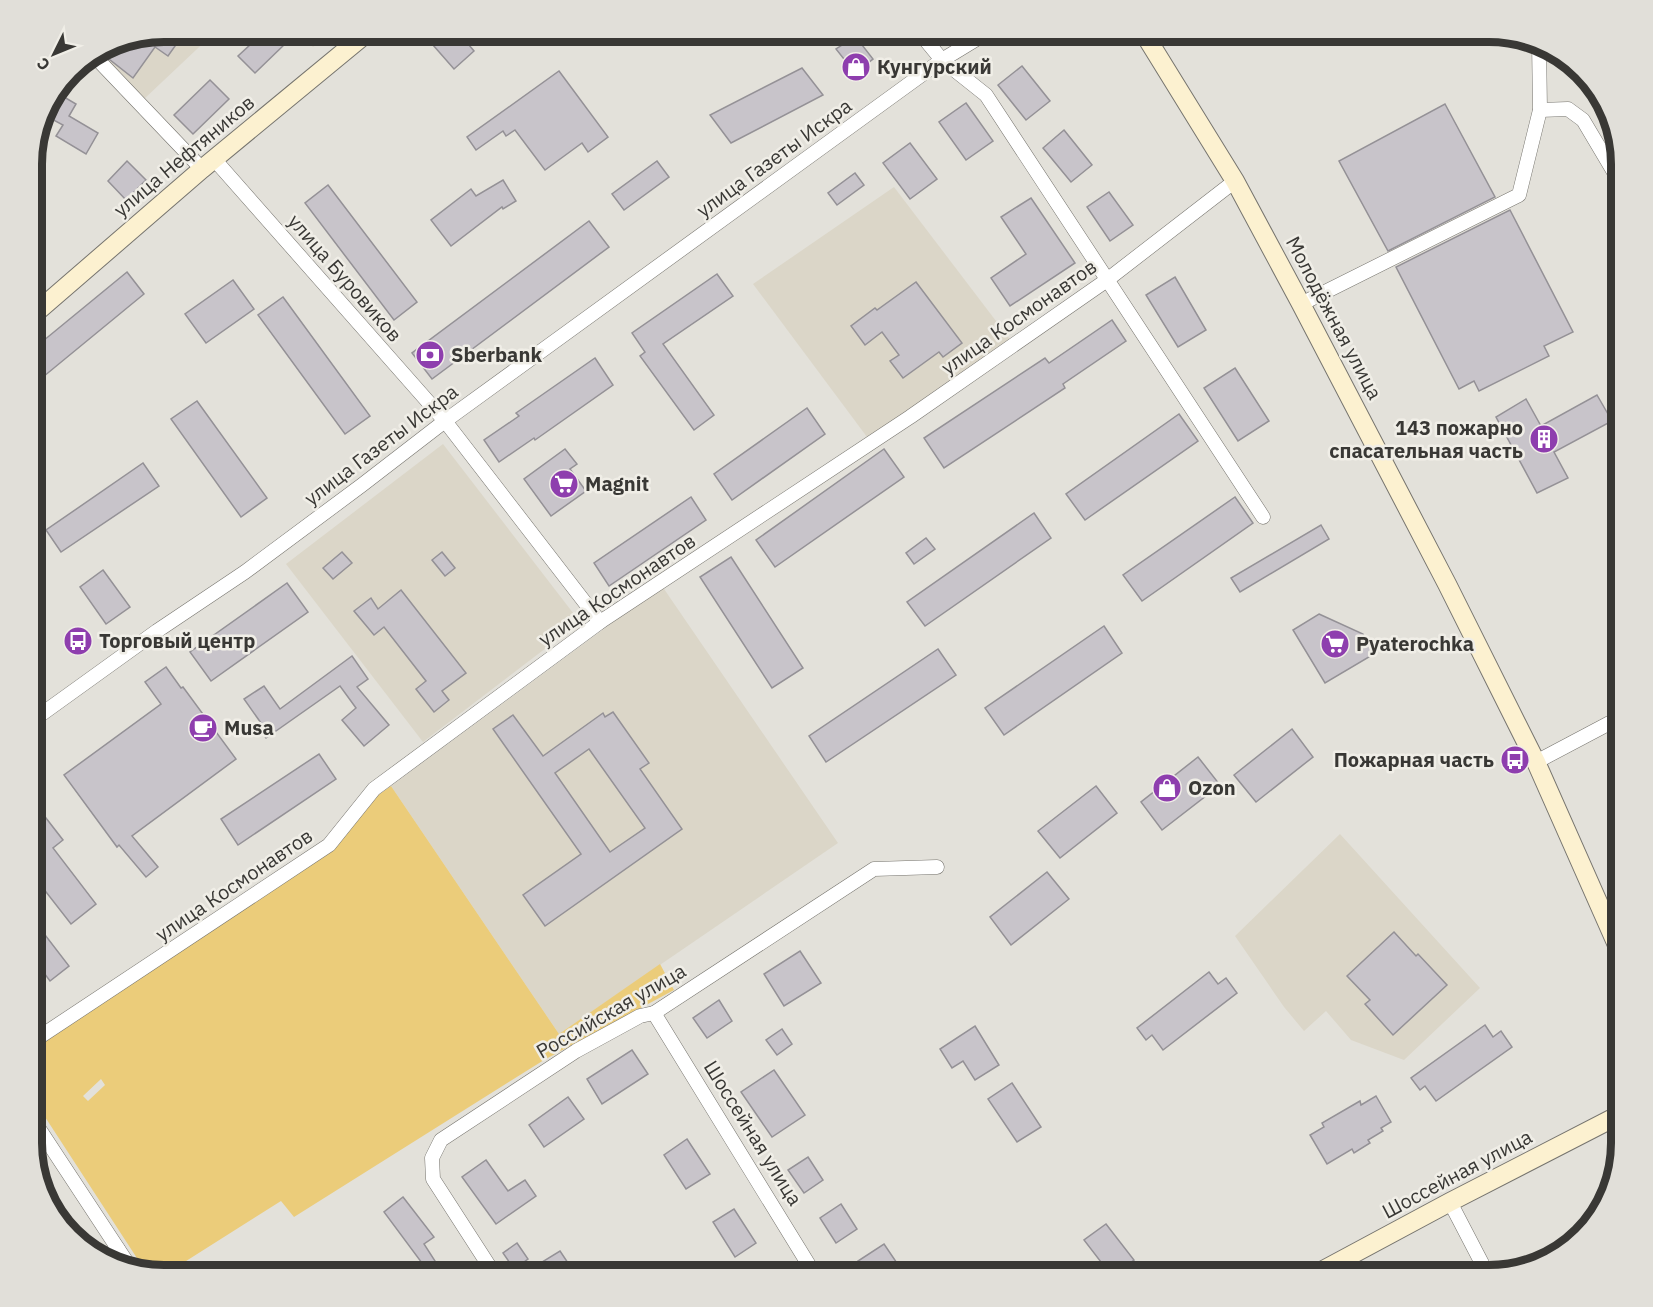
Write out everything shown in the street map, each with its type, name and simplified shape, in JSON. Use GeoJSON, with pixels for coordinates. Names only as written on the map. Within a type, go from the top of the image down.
{"type":"FeatureCollection","features":[{"type":"Feature","properties":{"kind":"street","name":"улица Нефтяников"},"geometry":{"type":"LineString","coordinates":[[42,307],[208,164],[356,42]]}},
{"type":"Feature","properties":{"kind":"street"},"geometry":{"type":"LineString","coordinates":[[927,42],[942,60],[986,94],[1263,517]]}},
{"type":"Feature","properties":{"kind":"street","name":"улица Газеты Искра"},"geometry":{"type":"LineString","coordinates":[[42,714],[245,572],[445,421],[942,60],[972,42]]}},
{"type":"Feature","properties":{"kind":"street","name":"Молодёжная улица"},"geometry":{"type":"LineString","coordinates":[[1149,42],[1235,181],[1302,304],[1536,762],[1611,929]]}},
{"type":"Feature","properties":{"kind":"street"},"geometry":{"type":"LineString","coordinates":[[1302,304],[1519,195],[1540,110],[1539,53]]}},
{"type":"Feature","properties":{"kind":"street","name":"улица Буровиков"},"geometry":{"type":"LineString","coordinates":[[102,58],[208,164],[445,421],[600,622]]}},
{"type":"Feature","properties":{"kind":"street"},"geometry":{"type":"LineString","coordinates":[[1540,110],[1568,109],[1583,120],[1611,166]]}},
{"type":"Feature","properties":{"kind":"street","name":"улица Космонавтов"},"geometry":{"type":"LineString","coordinates":[[42,1035],[329,845],[374,789],[600,622],[892,429],[1107,280],[1235,181]]}},
{"type":"Feature","properties":{"kind":"street"},"geometry":{"type":"LineString","coordinates":[[1536,762],[1611,723]]}},
{"type":"Feature","properties":{"kind":"street","name":"Российская улица"},"geometry":{"type":"LineString","coordinates":[[489,1265],[433,1179],[432,1158],[441,1140],[576,1051],[640,1016],[654,1013],[874,868],[937,867]]}},
{"type":"Feature","properties":{"kind":"street","name":"Шоссейная улица"},"geometry":{"type":"LineString","coordinates":[[654,1013],[809,1265]]}},
{"type":"Feature","properties":{"kind":"street","name":"Шоссейная улица"},"geometry":{"type":"LineString","coordinates":[[1333,1265],[1611,1119]]}},
{"type":"Feature","properties":{"kind":"street"},"geometry":{"type":"LineString","coordinates":[[42,1133],[125,1258]]}},
{"type":"Feature","properties":{"kind":"street"},"geometry":{"type":"LineString","coordinates":[[1450,1202],[1483,1265]]}},
{"type":"Feature","properties":{"kind":"street"},"geometry":{"type":"LineString","coordinates":[[111,1253],[118,1248]]}},
{"type":"Feature","properties":{"kind":"shaded area"},"geometry":{"type":"Polygon","coordinates":[[[164,42],[204,42],[144,99],[105,62],[105,57],[133,46],[164,42]]]}},
{"type":"Feature","properties":{"kind":"shaded area"},"geometry":{"type":"Polygon","coordinates":[[[308,42],[319,42],[313,47],[308,42]]]}},
{"type":"Feature","properties":{"kind":"shaded area"},"geometry":{"type":"Polygon","coordinates":[[[894,187],[1012,342],[870,441],[753,284],[894,187]]]}},
{"type":"Feature","properties":{"kind":"shaded area"},"geometry":{"type":"Polygon","coordinates":[[[443,444],[580,622],[423,742],[286,564],[443,444]]]}},
{"type":"Feature","properties":{"kind":"shaded area"},"geometry":{"type":"Polygon","coordinates":[[[662,586],[838,843],[559,1034],[391,786],[662,586]]]}},
{"type":"Feature","properties":{"kind":"shaded area"},"geometry":{"type":"Polygon","coordinates":[[[391,786],[559,1034],[660,964],[674,990],[544,1060],[294,1217],[281,1201],[180,1265],[140,1263],[42,1112],[42,1042],[332,847],[371,800],[391,786]],[[101,1079],[83,1096],[88,1101],[105,1085],[101,1079]]]}},
{"type":"Feature","properties":{"kind":"shaded area"},"geometry":{"type":"Polygon","coordinates":[[[1340,834],[1480,988],[1404,1060],[1351,1040],[1326,1011],[1304,1031],[1284,1007],[1235,936],[1340,834]]]}},
{"type":"Feature","properties":{"kind":"building"},"geometry":{"type":"Polygon","coordinates":[[[178,42],[168,56],[155,47],[133,78],[109,59],[113,54],[133,46],[178,42]]]}},
{"type":"Feature","properties":{"kind":"building"},"geometry":{"type":"Polygon","coordinates":[[[253,42],[287,42],[255,73],[238,56],[253,42]]]}},
{"type":"Feature","properties":{"kind":"building"},"geometry":{"type":"Polygon","coordinates":[[[430,42],[466,42],[474,51],[454,69],[430,42]]]}},
{"type":"Feature","properties":{"kind":"building"},"geometry":{"type":"Polygon","coordinates":[[[839,42],[860,42],[873,59],[855,73],[836,49],[842,45],[839,42]]]}},
{"type":"Feature","properties":{"kind":"building"},"geometry":{"type":"Polygon","coordinates":[[[1022,66],[1050,101],[1026,120],[998,85],[1022,66]]]}},
{"type":"Feature","properties":{"kind":"building"},"geometry":{"type":"Polygon","coordinates":[[[802,68],[823,95],[731,143],[710,115],[802,68]]]}},
{"type":"Feature","properties":{"kind":"building"},"geometry":{"type":"Polygon","coordinates":[[[559,71],[608,137],[588,152],[582,143],[545,170],[515,130],[506,136],[503,131],[476,150],[467,137],[559,71]]]}},
{"type":"Feature","properties":{"kind":"building"},"geometry":{"type":"Polygon","coordinates":[[[210,80],[229,99],[193,134],[174,115],[210,80]]]}},
{"type":"Feature","properties":{"kind":"building"},"geometry":{"type":"Polygon","coordinates":[[[63,96],[76,104],[69,116],[98,133],[86,154],[56,136],[63,125],[51,118],[63,96]]]}},
{"type":"Feature","properties":{"kind":"building"},"geometry":{"type":"Polygon","coordinates":[[[966,103],[993,141],[966,160],[939,122],[966,103]]]}},
{"type":"Feature","properties":{"kind":"building"},"geometry":{"type":"Polygon","coordinates":[[[1445,104],[1495,197],[1388,251],[1339,161],[1445,104]]]}},
{"type":"Feature","properties":{"kind":"building"},"geometry":{"type":"Polygon","coordinates":[[[1064,130],[1092,165],[1071,182],[1043,148],[1064,130]]]}},
{"type":"Feature","properties":{"kind":"building"},"geometry":{"type":"Polygon","coordinates":[[[910,143],[937,179],[910,199],[883,163],[910,143]]]}},
{"type":"Feature","properties":{"kind":"building"},"geometry":{"type":"Polygon","coordinates":[[[127,161],[146,180],[126,200],[108,181],[127,161]]]}},
{"type":"Feature","properties":{"kind":"building"},"geometry":{"type":"Polygon","coordinates":[[[657,161],[669,177],[624,210],[612,194],[657,161]]]}},
{"type":"Feature","properties":{"kind":"building"},"geometry":{"type":"Polygon","coordinates":[[[855,173],[864,185],[837,205],[828,193],[855,173]]]}},
{"type":"Feature","properties":{"kind":"building"},"geometry":{"type":"Polygon","coordinates":[[[503,180],[516,201],[503,209],[502,207],[451,246],[431,220],[471,189],[476,196],[503,180]]]}},
{"type":"Feature","properties":{"kind":"building"},"geometry":{"type":"Polygon","coordinates":[[[328,185],[417,302],[394,320],[305,203],[328,185]]]}},
{"type":"Feature","properties":{"kind":"building"},"geometry":{"type":"Polygon","coordinates":[[[1109,192],[1133,225],[1110,241],[1087,207],[1109,192]]]}},
{"type":"Feature","properties":{"kind":"building"},"geometry":{"type":"Polygon","coordinates":[[[1031,198],[1075,263],[1010,306],[991,278],[1026,254],[1001,217],[1031,198]]]}},
{"type":"Feature","properties":{"kind":"building"},"geometry":{"type":"Polygon","coordinates":[[[1510,210],[1573,332],[1544,346],[1549,356],[1479,391],[1474,381],[1459,389],[1396,267],[1510,210]]]}},
{"type":"Feature","properties":{"kind":"building"},"geometry":{"type":"Polygon","coordinates":[[[589,221],[609,247],[432,379],[412,353],[589,221]]]}},
{"type":"Feature","properties":{"kind":"building"},"geometry":{"type":"Polygon","coordinates":[[[127,272],[144,294],[42,378],[42,342],[127,272]]]}},
{"type":"Feature","properties":{"kind":"building"},"geometry":{"type":"Polygon","coordinates":[[[717,274],[733,296],[663,344],[714,415],[694,430],[640,356],[645,352],[632,333],[717,274]]]}},
{"type":"Feature","properties":{"kind":"building"},"geometry":{"type":"Polygon","coordinates":[[[1175,277],[1206,330],[1178,347],[1146,295],[1175,277]]]}},
{"type":"Feature","properties":{"kind":"building"},"geometry":{"type":"Polygon","coordinates":[[[233,280],[254,309],[206,343],[185,314],[233,280]]]}},
{"type":"Feature","properties":{"kind":"building"},"geometry":{"type":"Polygon","coordinates":[[[916,282],[962,343],[943,357],[939,352],[903,378],[890,361],[899,355],[882,332],[865,345],[851,326],[916,282]]]}},
{"type":"Feature","properties":{"kind":"building"},"geometry":{"type":"Polygon","coordinates":[[[283,297],[370,416],[345,434],[258,315],[283,297]]]}},
{"type":"Feature","properties":{"kind":"building"},"geometry":{"type":"Polygon","coordinates":[[[1112,320],[1126,341],[1063,384],[1065,388],[944,468],[924,438],[1045,358],[1049,363],[1112,320]]]}},
{"type":"Feature","properties":{"kind":"building"},"geometry":{"type":"Polygon","coordinates":[[[595,358],[613,385],[535,440],[534,438],[499,462],[484,440],[519,416],[516,413],[595,358]]]}},
{"type":"Feature","properties":{"kind":"building"},"geometry":{"type":"Polygon","coordinates":[[[1235,368],[1269,421],[1238,441],[1204,388],[1235,368]]]}},
{"type":"Feature","properties":{"kind":"building","name":"143 пожарно спасательная часть"},"geometry":{"type":"Polygon","coordinates":[[[1597,395],[1611,419],[1611,422],[1554,452],[1568,478],[1537,493],[1496,417],[1526,399],[1541,426],[1597,395]]]}},
{"type":"Feature","properties":{"kind":"building"},"geometry":{"type":"Polygon","coordinates":[[[197,401],[267,498],[241,517],[171,419],[197,401]]]}},
{"type":"Feature","properties":{"kind":"building"},"geometry":{"type":"Polygon","coordinates":[[[807,408],[825,434],[732,500],[714,474],[807,408]]]}},
{"type":"Feature","properties":{"kind":"building"},"geometry":{"type":"Polygon","coordinates":[[[1179,414],[1198,441],[1085,520],[1066,494],[1179,414]]]}},
{"type":"Feature","properties":{"kind":"building"},"geometry":{"type":"Polygon","coordinates":[[[565,449],[577,464],[570,469],[586,491],[551,516],[524,479],[565,449]]]}},
{"type":"Feature","properties":{"kind":"building"},"geometry":{"type":"Polygon","coordinates":[[[884,449],[904,477],[775,567],[756,540],[884,449]]]}},
{"type":"Feature","properties":{"kind":"building"},"geometry":{"type":"Polygon","coordinates":[[[143,463],[159,486],[61,552],[46,530],[143,463]]]}},
{"type":"Feature","properties":{"kind":"building"},"geometry":{"type":"Polygon","coordinates":[[[691,497],[706,520],[609,586],[594,563],[691,497]]]}},
{"type":"Feature","properties":{"kind":"building"},"geometry":{"type":"Polygon","coordinates":[[[1235,497],[1253,523],[1142,601],[1123,575],[1235,497]]]}},
{"type":"Feature","properties":{"kind":"building"},"geometry":{"type":"Polygon","coordinates":[[[1034,513],[1051,538],[925,626],[907,602],[1034,513]]]}},
{"type":"Feature","properties":{"kind":"building"},"geometry":{"type":"Polygon","coordinates":[[[1321,525],[1329,539],[1240,592],[1231,578],[1321,525]]]}},
{"type":"Feature","properties":{"kind":"building"},"geometry":{"type":"Polygon","coordinates":[[[926,538],[935,549],[914,564],[906,553],[926,538]]]}},
{"type":"Feature","properties":{"kind":"building"},"geometry":{"type":"Polygon","coordinates":[[[342,552],[352,563],[333,579],[323,568],[342,552]]]}},
{"type":"Feature","properties":{"kind":"building"},"geometry":{"type":"Polygon","coordinates":[[[442,552],[455,568],[445,576],[432,560],[442,552]]]}},
{"type":"Feature","properties":{"kind":"building"},"geometry":{"type":"Polygon","coordinates":[[[731,557],[803,668],[772,688],[700,577],[731,557]]]}},
{"type":"Feature","properties":{"kind":"building"},"geometry":{"type":"Polygon","coordinates":[[[103,570],[130,607],[106,624],[80,587],[103,570]]]}},
{"type":"Feature","properties":{"kind":"building"},"geometry":{"type":"Polygon","coordinates":[[[287,583],[308,612],[211,681],[190,652],[287,583]]]}},
{"type":"Feature","properties":{"kind":"building"},"geometry":{"type":"Polygon","coordinates":[[[401,590],[466,673],[442,691],[449,700],[434,712],[416,689],[426,681],[384,627],[374,635],[354,611],[371,598],[378,609],[401,590]]]}},
{"type":"Feature","properties":{"kind":"building","name":"Pyaterochka"},"geometry":{"type":"Polygon","coordinates":[[[1319,614],[1363,634],[1374,654],[1325,683],[1293,630],[1319,614]]]}},
{"type":"Feature","properties":{"kind":"building"},"geometry":{"type":"Polygon","coordinates":[[[1104,626],[1122,653],[1004,735],[985,708],[1104,626]]]}},
{"type":"Feature","properties":{"kind":"building"},"geometry":{"type":"Polygon","coordinates":[[[938,649],[956,675],[826,762],[809,736],[938,649]]]}},
{"type":"Feature","properties":{"kind":"building"},"geometry":{"type":"Polygon","coordinates":[[[352,656],[368,679],[357,687],[389,725],[364,746],[342,720],[356,708],[340,686],[266,738],[257,725],[261,723],[244,699],[264,686],[280,709],[352,656]]]}},
{"type":"Feature","properties":{"kind":"building"},"geometry":{"type":"Polygon","coordinates":[[[166,667],[236,759],[132,836],[158,867],[146,877],[119,845],[117,847],[64,775],[161,704],[145,682],[166,667]]]}},
{"type":"Feature","properties":{"kind":"building"},"geometry":{"type":"Polygon","coordinates":[[[613,712],[649,763],[640,769],[682,829],[545,926],[523,895],[581,854],[493,729],[513,715],[543,756],[603,713],[605,717],[613,712]],[[589,749],[555,773],[610,852],[645,828],[589,749]]]}},
{"type":"Feature","properties":{"kind":"building"},"geometry":{"type":"Polygon","coordinates":[[[1292,729],[1313,757],[1256,802],[1234,775],[1292,729]]]}},
{"type":"Feature","properties":{"kind":"building"},"geometry":{"type":"Polygon","coordinates":[[[319,754],[336,779],[238,845],[221,819],[319,754]]]}},
{"type":"Feature","properties":{"kind":"building"},"geometry":{"type":"Polygon","coordinates":[[[1198,757],[1220,785],[1162,830],[1141,802],[1198,757]]]}},
{"type":"Feature","properties":{"kind":"building"},"geometry":{"type":"Polygon","coordinates":[[[1096,786],[1117,813],[1060,858],[1038,831],[1096,786]]]}},
{"type":"Feature","properties":{"kind":"building"},"geometry":{"type":"Polygon","coordinates":[[[42,813],[63,840],[53,848],[96,904],[71,924],[42,887],[42,813]]]}},
{"type":"Feature","properties":{"kind":"building"},"geometry":{"type":"Polygon","coordinates":[[[1047,872],[1069,899],[1011,945],[990,917],[1047,872]]]}},
{"type":"Feature","properties":{"kind":"building"},"geometry":{"type":"Polygon","coordinates":[[[42,931],[69,966],[50,981],[42,970],[42,931]]]}},
{"type":"Feature","properties":{"kind":"building"},"geometry":{"type":"Polygon","coordinates":[[[1394,932],[1447,985],[1393,1035],[1365,1004],[1370,1000],[1347,976],[1394,932]]]}},
{"type":"Feature","properties":{"kind":"building"},"geometry":{"type":"Polygon","coordinates":[[[800,951],[821,983],[784,1006],[764,974],[800,951]]]}},
{"type":"Feature","properties":{"kind":"building"},"geometry":{"type":"Polygon","coordinates":[[[1209,972],[1218,984],[1226,978],[1237,993],[1163,1050],[1152,1035],[1146,1040],[1137,1028],[1209,972]]]}},
{"type":"Feature","properties":{"kind":"building"},"geometry":{"type":"Polygon","coordinates":[[[719,1000],[732,1021],[707,1038],[693,1018],[719,1000]]]}},
{"type":"Feature","properties":{"kind":"building"},"geometry":{"type":"Polygon","coordinates":[[[1485,1025],[1493,1037],[1501,1031],[1512,1047],[1436,1101],[1425,1086],[1420,1090],[1411,1078],[1485,1025]]]}},
{"type":"Feature","properties":{"kind":"building"},"geometry":{"type":"Polygon","coordinates":[[[975,1026],[999,1065],[975,1080],[963,1061],[952,1068],[940,1049],[975,1026]]]}},
{"type":"Feature","properties":{"kind":"building"},"geometry":{"type":"Polygon","coordinates":[[[782,1029],[792,1044],[777,1055],[766,1040],[782,1029]]]}},
{"type":"Feature","properties":{"kind":"building"},"geometry":{"type":"Polygon","coordinates":[[[632,1050],[648,1074],[602,1104],[587,1079],[632,1050]]]}},
{"type":"Feature","properties":{"kind":"building"},"geometry":{"type":"Polygon","coordinates":[[[774,1070],[805,1115],[772,1137],[741,1092],[774,1070]]]}},
{"type":"Feature","properties":{"kind":"building"},"geometry":{"type":"Polygon","coordinates":[[[1012,1083],[1041,1127],[1017,1142],[988,1099],[1012,1083]]]}},
{"type":"Feature","properties":{"kind":"building"},"geometry":{"type":"Polygon","coordinates":[[[1376,1096],[1391,1122],[1381,1128],[1383,1131],[1368,1140],[1370,1143],[1354,1153],[1352,1149],[1327,1164],[1310,1135],[1324,1127],[1322,1123],[1360,1101],[1361,1105],[1376,1096]]]}},
{"type":"Feature","properties":{"kind":"building"},"geometry":{"type":"Polygon","coordinates":[[[568,1097],[584,1119],[544,1147],[529,1125],[568,1097]]]}},
{"type":"Feature","properties":{"kind":"building"},"geometry":{"type":"Polygon","coordinates":[[[687,1139],[710,1174],[686,1189],[664,1155],[687,1139]]]}},
{"type":"Feature","properties":{"kind":"building"},"geometry":{"type":"Polygon","coordinates":[[[808,1157],[823,1180],[804,1193],[788,1170],[808,1157]]]}},
{"type":"Feature","properties":{"kind":"building"},"geometry":{"type":"Polygon","coordinates":[[[486,1160],[508,1191],[525,1180],[536,1196],[496,1224],[462,1177],[486,1160]]]}},
{"type":"Feature","properties":{"kind":"building"},"geometry":{"type":"Polygon","coordinates":[[[403,1197],[434,1237],[424,1244],[438,1265],[419,1265],[422,1263],[384,1212],[403,1197]]]}},
{"type":"Feature","properties":{"kind":"building"},"geometry":{"type":"Polygon","coordinates":[[[841,1204],[857,1229],[836,1243],[820,1218],[841,1204]]]}},
{"type":"Feature","properties":{"kind":"building"},"geometry":{"type":"Polygon","coordinates":[[[734,1209],[756,1243],[735,1257],[713,1222],[734,1209]]]}},
{"type":"Feature","properties":{"kind":"building"},"geometry":{"type":"Polygon","coordinates":[[[1106,1224],[1134,1260],[1127,1265],[1103,1265],[1084,1240],[1106,1224]]]}},
{"type":"Feature","properties":{"kind":"building"},"geometry":{"type":"Polygon","coordinates":[[[517,1243],[528,1259],[520,1265],[511,1265],[503,1253],[517,1243]]]}},
{"type":"Feature","properties":{"kind":"building"},"geometry":{"type":"Polygon","coordinates":[[[884,1244],[898,1265],[861,1265],[858,1261],[884,1244]]]}},
{"type":"Feature","properties":{"kind":"building"},"geometry":{"type":"Polygon","coordinates":[[[560,1251],[569,1265],[537,1265],[560,1251]]]}},
{"type":"Feature","properties":{"kind":"place","name":"Кунгурский"},"geometry":{"type":"Point","coordinates":[856,67]}},
{"type":"Feature","properties":{"kind":"place","name":"Sberbank"},"geometry":{"type":"Point","coordinates":[430,355]}},
{"type":"Feature","properties":{"kind":"place","name":"143 пожарно спасательная часть"},"geometry":{"type":"Point","coordinates":[1544,439]}},
{"type":"Feature","properties":{"kind":"place","name":"Magnit"},"geometry":{"type":"Point","coordinates":[564,484]}},
{"type":"Feature","properties":{"kind":"place","name":"Торговый центр"},"geometry":{"type":"Point","coordinates":[78,641]}},
{"type":"Feature","properties":{"kind":"place","name":"Pyaterochka"},"geometry":{"type":"Point","coordinates":[1335,644]}},
{"type":"Feature","properties":{"kind":"place","name":"Musa"},"geometry":{"type":"Point","coordinates":[203,728]}},
{"type":"Feature","properties":{"kind":"place","name":"Пожарная часть"},"geometry":{"type":"Point","coordinates":[1515,760]}},
{"type":"Feature","properties":{"kind":"place","name":"Ozon"},"geometry":{"type":"Point","coordinates":[1167,788]}}]}
